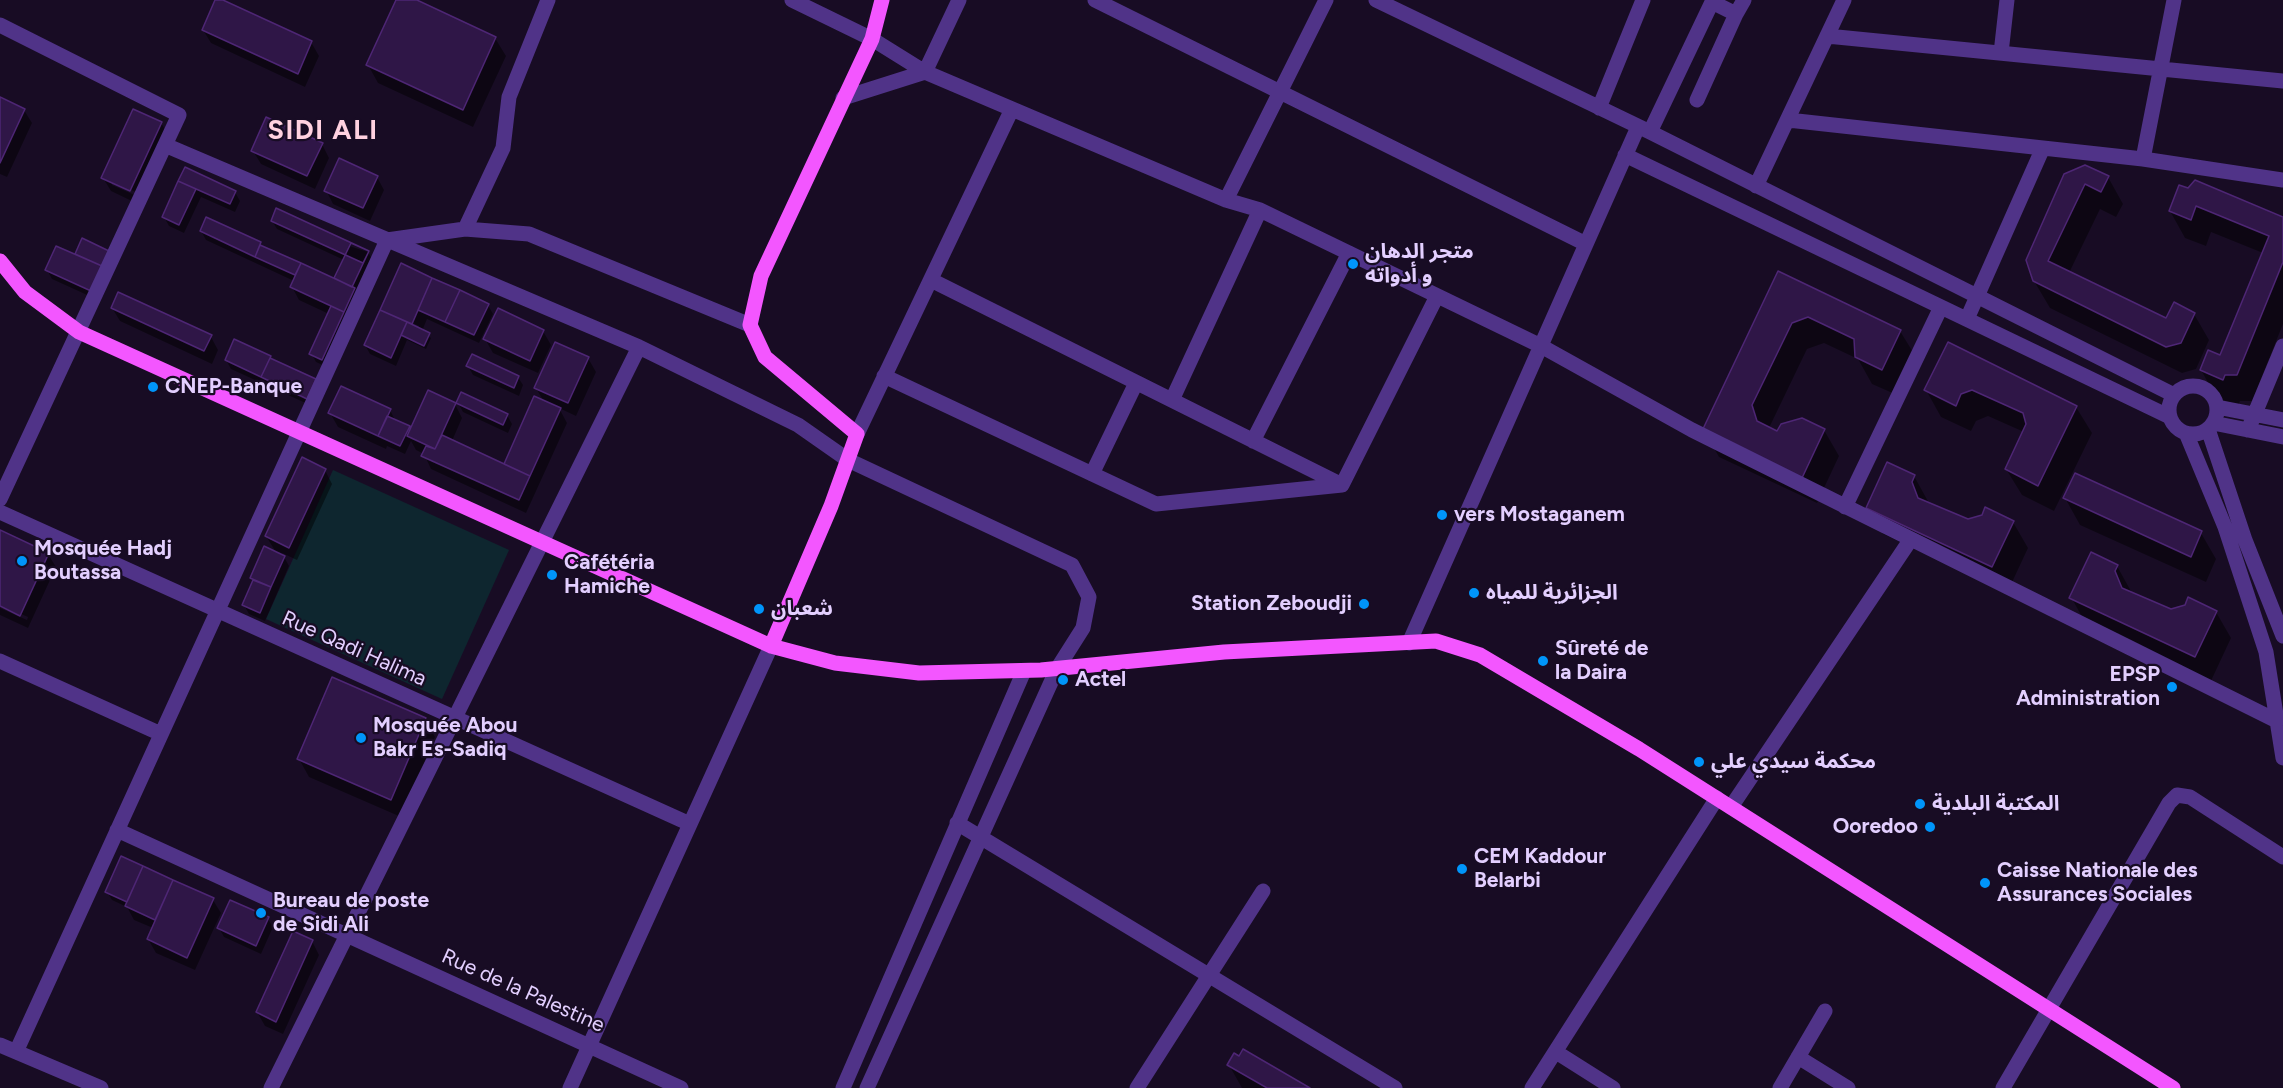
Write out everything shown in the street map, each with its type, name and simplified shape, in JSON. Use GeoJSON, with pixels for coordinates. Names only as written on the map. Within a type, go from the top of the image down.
{"type":"FeatureCollection","features":[{"type":"Feature","properties":{"kind":"main road"},"geometry":{"type":"LineString","coordinates":[[771,646],[831,506],[857,434],[765,357],[750,325],[761,276],[872,39],[882,0]]}},
{"type":"Feature","properties":{"kind":"main road"},"geometry":{"type":"LineString","coordinates":[[0,261],[26,292],[79,332],[771,646],[835,663],[919,673],[1057,669],[1224,652],[1436,641],[1480,655],[1717,798],[2173,1088]]}},
{"type":"Feature","properties":{"kind":"street"},"geometry":{"type":"LineString","coordinates":[[465,229],[503,148],[508,97],[548,0]]}},
{"type":"Feature","properties":{"kind":"street"},"geometry":{"type":"LineString","coordinates":[[792,0],[872,39],[925,72],[1226,200],[1260,210],[1349,253],[1540,346],[1692,430],[2277,721]]}},
{"type":"Feature","properties":{"kind":"street"},"geometry":{"type":"LineString","coordinates":[[843,98],[925,72],[959,0]]}},
{"type":"Feature","properties":{"kind":"street"},"geometry":{"type":"LineString","coordinates":[[1095,0],[1281,90],[1586,244]]}},
{"type":"Feature","properties":{"kind":"street"},"geometry":{"type":"LineString","coordinates":[[1226,200],[1326,0]]}},
{"type":"Feature","properties":{"kind":"street"},"geometry":{"type":"LineString","coordinates":[[1376,0],[1395,4],[2174,395]]}},
{"type":"Feature","properties":{"kind":"street"},"geometry":{"type":"LineString","coordinates":[[1599,108],[1643,0]]}},
{"type":"Feature","properties":{"kind":"street"},"geometry":{"type":"LineString","coordinates":[[1756,186],[1844,0]]}},
{"type":"Feature","properties":{"kind":"street"},"geometry":{"type":"LineString","coordinates":[[2001,53],[2007,0]]}},
{"type":"Feature","properties":{"kind":"street"},"geometry":{"type":"LineString","coordinates":[[2143,159],[2174,0]]}},
{"type":"Feature","properties":{"kind":"street"},"geometry":{"type":"LineString","coordinates":[[1409,643],[1625,155],[1644,129],[1712,1],[1740,7],[1697,100]]}},
{"type":"Feature","properties":{"kind":"street"},"geometry":{"type":"LineString","coordinates":[[0,25],[179,116],[0,499]]}},
{"type":"Feature","properties":{"kind":"street"},"geometry":{"type":"LineString","coordinates":[[1827,36],[2283,81]]}},
{"type":"Feature","properties":{"kind":"street"},"geometry":{"type":"LineString","coordinates":[[857,434],[1012,110]]}},
{"type":"Feature","properties":{"kind":"street"},"geometry":{"type":"LineString","coordinates":[[1788,120],[2042,150],[2143,159],[2283,180]]}},
{"type":"Feature","properties":{"kind":"street"},"geometry":{"type":"LineString","coordinates":[[165,145],[639,347],[798,425],[848,460],[1072,565],[1089,597],[1083,628],[1057,669],[867,1088]]}},
{"type":"Feature","properties":{"kind":"street"},"geometry":{"type":"LineString","coordinates":[[1966,319],[2042,150]]}},
{"type":"Feature","properties":{"kind":"street"},"geometry":{"type":"LineString","coordinates":[[1625,155],[2170,417],[2179,429],[2186,433],[2201,433],[2210,426],[2217,407],[2214,399],[2203,388],[2188,387],[2174,395],[2171,401],[2170,417]]}},
{"type":"Feature","properties":{"kind":"street"},"geometry":{"type":"LineString","coordinates":[[1172,400],[1260,210]]}},
{"type":"Feature","properties":{"kind":"street"},"geometry":{"type":"LineString","coordinates":[[387,240],[465,229],[529,234],[750,325]]}},
{"type":"Feature","properties":{"kind":"street"},"geometry":{"type":"LineString","coordinates":[[16,1052],[387,240]]}},
{"type":"Feature","properties":{"kind":"street"},"geometry":{"type":"LineString","coordinates":[[1253,441],[1349,253]]}},
{"type":"Feature","properties":{"kind":"street"},"geometry":{"type":"LineString","coordinates":[[930,280],[1342,485]]}},
{"type":"Feature","properties":{"kind":"street"},"geometry":{"type":"LineString","coordinates":[[1342,485],[1437,296]]}},
{"type":"Feature","properties":{"kind":"street"},"geometry":{"type":"LineString","coordinates":[[1845,507],[1941,307]]}},
{"type":"Feature","properties":{"kind":"street"},"geometry":{"type":"LineString","coordinates":[[2248,430],[2283,346]]}},
{"type":"Feature","properties":{"kind":"street"},"geometry":{"type":"LineString","coordinates":[[271,1088],[639,347]]}},
{"type":"Feature","properties":{"kind":"street"},"geometry":{"type":"LineString","coordinates":[[884,376],[1156,504],[1342,485]]}},
{"type":"Feature","properties":{"kind":"street"},"geometry":{"type":"LineString","coordinates":[[1092,474],[1136,383]]}},
{"type":"Feature","properties":{"kind":"street"},"geometry":{"type":"LineString","coordinates":[[2217,407],[2283,420]]}},
{"type":"Feature","properties":{"kind":"street"},"geometry":{"type":"LineString","coordinates":[[2210,426],[2283,437]]}},
{"type":"Feature","properties":{"kind":"street"},"geometry":{"type":"LineString","coordinates":[[2210,426],[2245,540],[2283,636]]}},
{"type":"Feature","properties":{"kind":"street"},"geometry":{"type":"LineString","coordinates":[[2186,433],[2225,527],[2262,640],[2283,758]]}},
{"type":"Feature","properties":{"kind":"street","name":"Rue Qadi Halima"},"geometry":{"type":"LineString","coordinates":[[0,512],[690,824]]}},
{"type":"Feature","properties":{"kind":"street"},"geometry":{"type":"LineString","coordinates":[[1731,807],[1911,539]]}},
{"type":"Feature","properties":{"kind":"street"},"geometry":{"type":"LineString","coordinates":[[570,1088],[771,646]]}},
{"type":"Feature","properties":{"kind":"street"},"geometry":{"type":"LineString","coordinates":[[0,661],[161,734]]}},
{"type":"Feature","properties":{"kind":"street"},"geometry":{"type":"LineString","coordinates":[[843,1088],[1024,671]]}},
{"type":"Feature","properties":{"kind":"street"},"geometry":{"type":"LineString","coordinates":[[2003,1088],[2169,802],[2177,795],[2190,797],[2283,857]]}},
{"type":"Feature","properties":{"kind":"street"},"geometry":{"type":"LineString","coordinates":[[1532,1088],[1717,798]]}},
{"type":"Feature","properties":{"kind":"street"},"geometry":{"type":"LineString","coordinates":[[957,823],[1395,1088]]}},
{"type":"Feature","properties":{"kind":"street","name":"Rue de la Palestine"},"geometry":{"type":"LineString","coordinates":[[117,830],[681,1088]]}},
{"type":"Feature","properties":{"kind":"street"},"geometry":{"type":"LineString","coordinates":[[1137,1088],[1263,891]]}},
{"type":"Feature","properties":{"kind":"street"},"geometry":{"type":"LineString","coordinates":[[1780,1088],[1825,1011]]}},
{"type":"Feature","properties":{"kind":"street"},"geometry":{"type":"LineString","coordinates":[[0,1045],[101,1088]]}},
{"type":"Feature","properties":{"kind":"street"},"geometry":{"type":"LineString","coordinates":[[1556,1053],[1613,1088]]}},
{"type":"Feature","properties":{"kind":"street"},"geometry":{"type":"LineString","coordinates":[[1798,1057],[1848,1088]]}},
{"type":"Feature","properties":{"kind":"shaded area"},"geometry":{"type":"Polygon","coordinates":[[[333,470],[509,550],[442,699],[266,619],[333,470]]]}},
{"type":"Feature","properties":{"kind":"building"},"geometry":{"type":"Polygon","coordinates":[[[215,0],[223,0],[312,41],[298,74],[202,30],[215,0]]]}},
{"type":"Feature","properties":{"kind":"building"},"geometry":{"type":"Polygon","coordinates":[[[396,0],[417,0],[496,37],[463,110],[366,65],[396,0]]]}},
{"type":"Feature","properties":{"kind":"building"},"geometry":{"type":"Polygon","coordinates":[[[0,97],[25,109],[0,163],[0,97]]]}},
{"type":"Feature","properties":{"kind":"building"},"geometry":{"type":"Polygon","coordinates":[[[133,109],[162,122],[130,191],[101,178],[133,109]]]}},
{"type":"Feature","properties":{"kind":"building"},"geometry":{"type":"Polygon","coordinates":[[[266,117],[323,143],[307,176],[251,151],[266,117]]]}},
{"type":"Feature","properties":{"kind":"building"},"geometry":{"type":"Polygon","coordinates":[[[339,158],[378,176],[363,208],[324,191],[339,158]]]}},
{"type":"Feature","properties":{"kind":"building"},"geometry":{"type":"Polygon","coordinates":[[[2085,165],[2109,176],[2101,192],[2085,184],[2048,261],[2166,318],[2174,302],[2195,313],[2181,343],[2166,347],[2033,281],[2026,260],[2064,174],[2085,165]]]}},
{"type":"Feature","properties":{"kind":"building"},"geometry":{"type":"Polygon","coordinates":[[[185,167],[236,191],[230,204],[178,181],[185,167]]]}},
{"type":"Feature","properties":{"kind":"building"},"geometry":{"type":"Polygon","coordinates":[[[2195,180],[2283,217],[2283,262],[2237,375],[2225,375],[2223,380],[2200,370],[2208,350],[2220,355],[2269,236],[2196,206],[2191,220],[2169,211],[2179,185],[2188,188],[2195,180]]]}},
{"type":"Feature","properties":{"kind":"building"},"geometry":{"type":"Polygon","coordinates":[[[178,181],[196,189],[179,225],[162,217],[178,181]]]}},
{"type":"Feature","properties":{"kind":"building"},"geometry":{"type":"Polygon","coordinates":[[[276,208],[369,251],[363,263],[271,221],[276,208]]]}},
{"type":"Feature","properties":{"kind":"building"},"geometry":{"type":"Polygon","coordinates":[[[206,217],[261,242],[255,257],[200,231],[206,217]]]}},
{"type":"Feature","properties":{"kind":"building"},"geometry":{"type":"Polygon","coordinates":[[[82,238],[109,251],[102,266],[75,254],[82,238]]]}},
{"type":"Feature","properties":{"kind":"building"},"geometry":{"type":"Polygon","coordinates":[[[351,243],[369,251],[352,287],[334,278],[351,243]]]}},
{"type":"Feature","properties":{"kind":"building"},"geometry":{"type":"Polygon","coordinates":[[[260,245],[301,263],[295,275],[255,257],[260,245]]]}},
{"type":"Feature","properties":{"kind":"building"},"geometry":{"type":"Polygon","coordinates":[[[56,246],[102,266],[91,291],[45,270],[56,246]]]}},
{"type":"Feature","properties":{"kind":"building"},"geometry":{"type":"Polygon","coordinates":[[[301,263],[355,288],[344,312],[290,287],[301,263]]]}},
{"type":"Feature","properties":{"kind":"building"},"geometry":{"type":"Polygon","coordinates":[[[401,263],[432,278],[412,324],[380,310],[401,263]]]}},
{"type":"Feature","properties":{"kind":"building"},"geometry":{"type":"Polygon","coordinates":[[[1778,271],[1901,330],[1882,370],[1855,357],[1854,339],[1808,317],[1792,323],[1752,405],[1757,421],[1777,431],[1781,424],[1802,418],[1825,429],[1802,478],[1702,431],[1778,271]]]}},
{"type":"Feature","properties":{"kind":"building"},"geometry":{"type":"Polygon","coordinates":[[[432,278],[460,290],[445,322],[418,310],[432,278]]]}},
{"type":"Feature","properties":{"kind":"building"},"geometry":{"type":"Polygon","coordinates":[[[460,290],[489,304],[474,335],[445,322],[460,290]]]}},
{"type":"Feature","properties":{"kind":"building"},"geometry":{"type":"Polygon","coordinates":[[[118,292],[212,335],[204,351],[111,308],[118,292]]]}},
{"type":"Feature","properties":{"kind":"building"},"geometry":{"type":"Polygon","coordinates":[[[331,306],[344,312],[322,360],[309,354],[331,306]]]}},
{"type":"Feature","properties":{"kind":"building"},"geometry":{"type":"Polygon","coordinates":[[[498,308],[544,330],[530,361],[483,339],[498,308]]]}},
{"type":"Feature","properties":{"kind":"building"},"geometry":{"type":"Polygon","coordinates":[[[380,310],[407,322],[391,358],[364,345],[380,310]]]}},
{"type":"Feature","properties":{"kind":"building"},"geometry":{"type":"Polygon","coordinates":[[[407,322],[430,333],[424,346],[401,335],[407,322]]]}},
{"type":"Feature","properties":{"kind":"building"},"geometry":{"type":"Polygon","coordinates":[[[234,339],[271,356],[261,377],[225,360],[234,339]]]}},
{"type":"Feature","properties":{"kind":"building"},"geometry":{"type":"Polygon","coordinates":[[[555,342],[589,357],[568,403],[534,388],[555,342]]]}},
{"type":"Feature","properties":{"kind":"building"},"geometry":{"type":"Polygon","coordinates":[[[1948,342],[2077,406],[2038,486],[2005,469],[2026,424],[2023,413],[1972,390],[1961,394],[1956,406],[1924,390],[1948,342]]]}},
{"type":"Feature","properties":{"kind":"building"},"geometry":{"type":"Polygon","coordinates":[[[472,354],[519,376],[514,388],[466,366],[472,354]]]}},
{"type":"Feature","properties":{"kind":"building"},"geometry":{"type":"Polygon","coordinates":[[[270,358],[316,379],[307,399],[261,377],[270,358]]]}},
{"type":"Feature","properties":{"kind":"building"},"geometry":{"type":"Polygon","coordinates":[[[341,386],[391,409],[378,436],[328,413],[341,386]]]}},
{"type":"Feature","properties":{"kind":"building"},"geometry":{"type":"Polygon","coordinates":[[[428,390],[456,403],[435,449],[407,436],[428,390]]]}},
{"type":"Feature","properties":{"kind":"building"},"geometry":{"type":"Polygon","coordinates":[[[461,392],[508,414],[503,425],[456,403],[461,392]]]}},
{"type":"Feature","properties":{"kind":"building"},"geometry":{"type":"Polygon","coordinates":[[[534,396],[561,408],[530,476],[504,464],[534,396]]]}},
{"type":"Feature","properties":{"kind":"building"},"geometry":{"type":"Polygon","coordinates":[[[387,416],[410,426],[400,446],[378,436],[387,416]]]}},
{"type":"Feature","properties":{"kind":"building"},"geometry":{"type":"Polygon","coordinates":[[[442,435],[530,476],[519,500],[421,456],[426,446],[435,449],[442,435]]]}},
{"type":"Feature","properties":{"kind":"building"},"geometry":{"type":"Polygon","coordinates":[[[302,457],[326,469],[289,548],[265,536],[302,457]]]}},
{"type":"Feature","properties":{"kind":"building"},"geometry":{"type":"Polygon","coordinates":[[[1887,462],[1915,475],[1912,482],[1918,498],[1968,519],[1982,515],[1985,507],[2014,521],[1992,567],[1866,508],[1887,462]]]}},
{"type":"Feature","properties":{"kind":"building"},"geometry":{"type":"Polygon","coordinates":[[[2075,473],[2202,531],[2191,557],[2063,498],[2075,473]]]}},
{"type":"Feature","properties":{"kind":"building"},"geometry":{"type":"Polygon","coordinates":[[[0,530],[49,553],[20,616],[0,606],[0,530]]]}},
{"type":"Feature","properties":{"kind":"building"},"geometry":{"type":"Polygon","coordinates":[[[264,546],[285,556],[271,587],[250,578],[264,546]]]}},
{"type":"Feature","properties":{"kind":"building"},"geometry":{"type":"Polygon","coordinates":[[[2091,552],[2118,565],[2115,571],[2122,588],[2171,609],[2185,605],[2188,597],[2217,611],[2195,657],[2069,598],[2091,552]]]}},
{"type":"Feature","properties":{"kind":"building"},"geometry":{"type":"Polygon","coordinates":[[[253,580],[271,587],[260,613],[242,605],[253,580]]]}},
{"type":"Feature","properties":{"kind":"building","name":"Mosquée Abou Bakr Es-Sadiq"},"geometry":{"type":"Polygon","coordinates":[[[332,677],[426,718],[391,800],[297,759],[332,677]]]}},
{"type":"Feature","properties":{"kind":"building"},"geometry":{"type":"Polygon","coordinates":[[[121,856],[143,866],[127,902],[105,892],[121,856]]]}},
{"type":"Feature","properties":{"kind":"building"},"geometry":{"type":"Polygon","coordinates":[[[143,866],[173,880],[155,920],[125,906],[143,866]]]}},
{"type":"Feature","properties":{"kind":"building"},"geometry":{"type":"Polygon","coordinates":[[[173,880],[214,898],[187,958],[147,939],[173,880]]]}},
{"type":"Feature","properties":{"kind":"building"},"geometry":{"type":"Polygon","coordinates":[[[230,900],[269,917],[256,946],[217,928],[230,900]]]}},
{"type":"Feature","properties":{"kind":"building"},"geometry":{"type":"Polygon","coordinates":[[[293,931],[313,940],[276,1022],[256,1012],[293,931]]]}},
{"type":"Feature","properties":{"kind":"building"},"geometry":{"type":"Polygon","coordinates":[[[1243,1049],[1310,1088],[1267,1088],[1227,1065],[1234,1053],[1239,1056],[1243,1049]]]}},
{"type":"Feature","properties":{"kind":"place","name":"متجر الدهان و أدواته"},"geometry":{"type":"Point","coordinates":[1353,264]}},
{"type":"Feature","properties":{"kind":"place","name":"CNEP-Banque"},"geometry":{"type":"Point","coordinates":[153,387]}},
{"type":"Feature","properties":{"kind":"place","name":"vers Mostaganem"},"geometry":{"type":"Point","coordinates":[1442,515]}},
{"type":"Feature","properties":{"kind":"place","name":"Mosquée Hadj Boutassa"},"geometry":{"type":"Point","coordinates":[22,561]}},
{"type":"Feature","properties":{"kind":"place","name":"Cafétéria Hamiche"},"geometry":{"type":"Point","coordinates":[552,575]}},
{"type":"Feature","properties":{"kind":"place","name":"الجزائرية للمياه"},"geometry":{"type":"Point","coordinates":[1474,593]}},
{"type":"Feature","properties":{"kind":"place","name":"Station Zeboudji"},"geometry":{"type":"Point","coordinates":[1364,604]}},
{"type":"Feature","properties":{"kind":"place","name":"شعبان"},"geometry":{"type":"Point","coordinates":[759,609]}},
{"type":"Feature","properties":{"kind":"place","name":"Sûreté de la Daira"},"geometry":{"type":"Point","coordinates":[1543,661]}},
{"type":"Feature","properties":{"kind":"place","name":"Actel"},"geometry":{"type":"Point","coordinates":[1063,680]}},
{"type":"Feature","properties":{"kind":"place","name":"EPSP Administration"},"geometry":{"type":"Point","coordinates":[2172,687]}},
{"type":"Feature","properties":{"kind":"place","name":"Mosquée Abou Bakr Es-Sadiq"},"geometry":{"type":"Point","coordinates":[361,738]}},
{"type":"Feature","properties":{"kind":"place","name":"محكمة سيدي علي"},"geometry":{"type":"Point","coordinates":[1699,762]}},
{"type":"Feature","properties":{"kind":"place","name":"المكتبة البلدية"},"geometry":{"type":"Point","coordinates":[1920,804]}},
{"type":"Feature","properties":{"kind":"place","name":"Ooredoo"},"geometry":{"type":"Point","coordinates":[1930,827]}},
{"type":"Feature","properties":{"kind":"place","name":"CEM Kaddour Belarbi"},"geometry":{"type":"Point","coordinates":[1462,869]}},
{"type":"Feature","properties":{"kind":"place","name":"Caisse Nationale des Assurances Sociales"},"geometry":{"type":"Point","coordinates":[1985,883]}},
{"type":"Feature","properties":{"kind":"place","name":"Bureau de poste de Sidi Ali"},"geometry":{"type":"Point","coordinates":[261,913]}},
{"type":"Feature","properties":{"kind":"district","name":"SIDI ALI"},"geometry":{"type":"Point","coordinates":[323,131]}}]}
